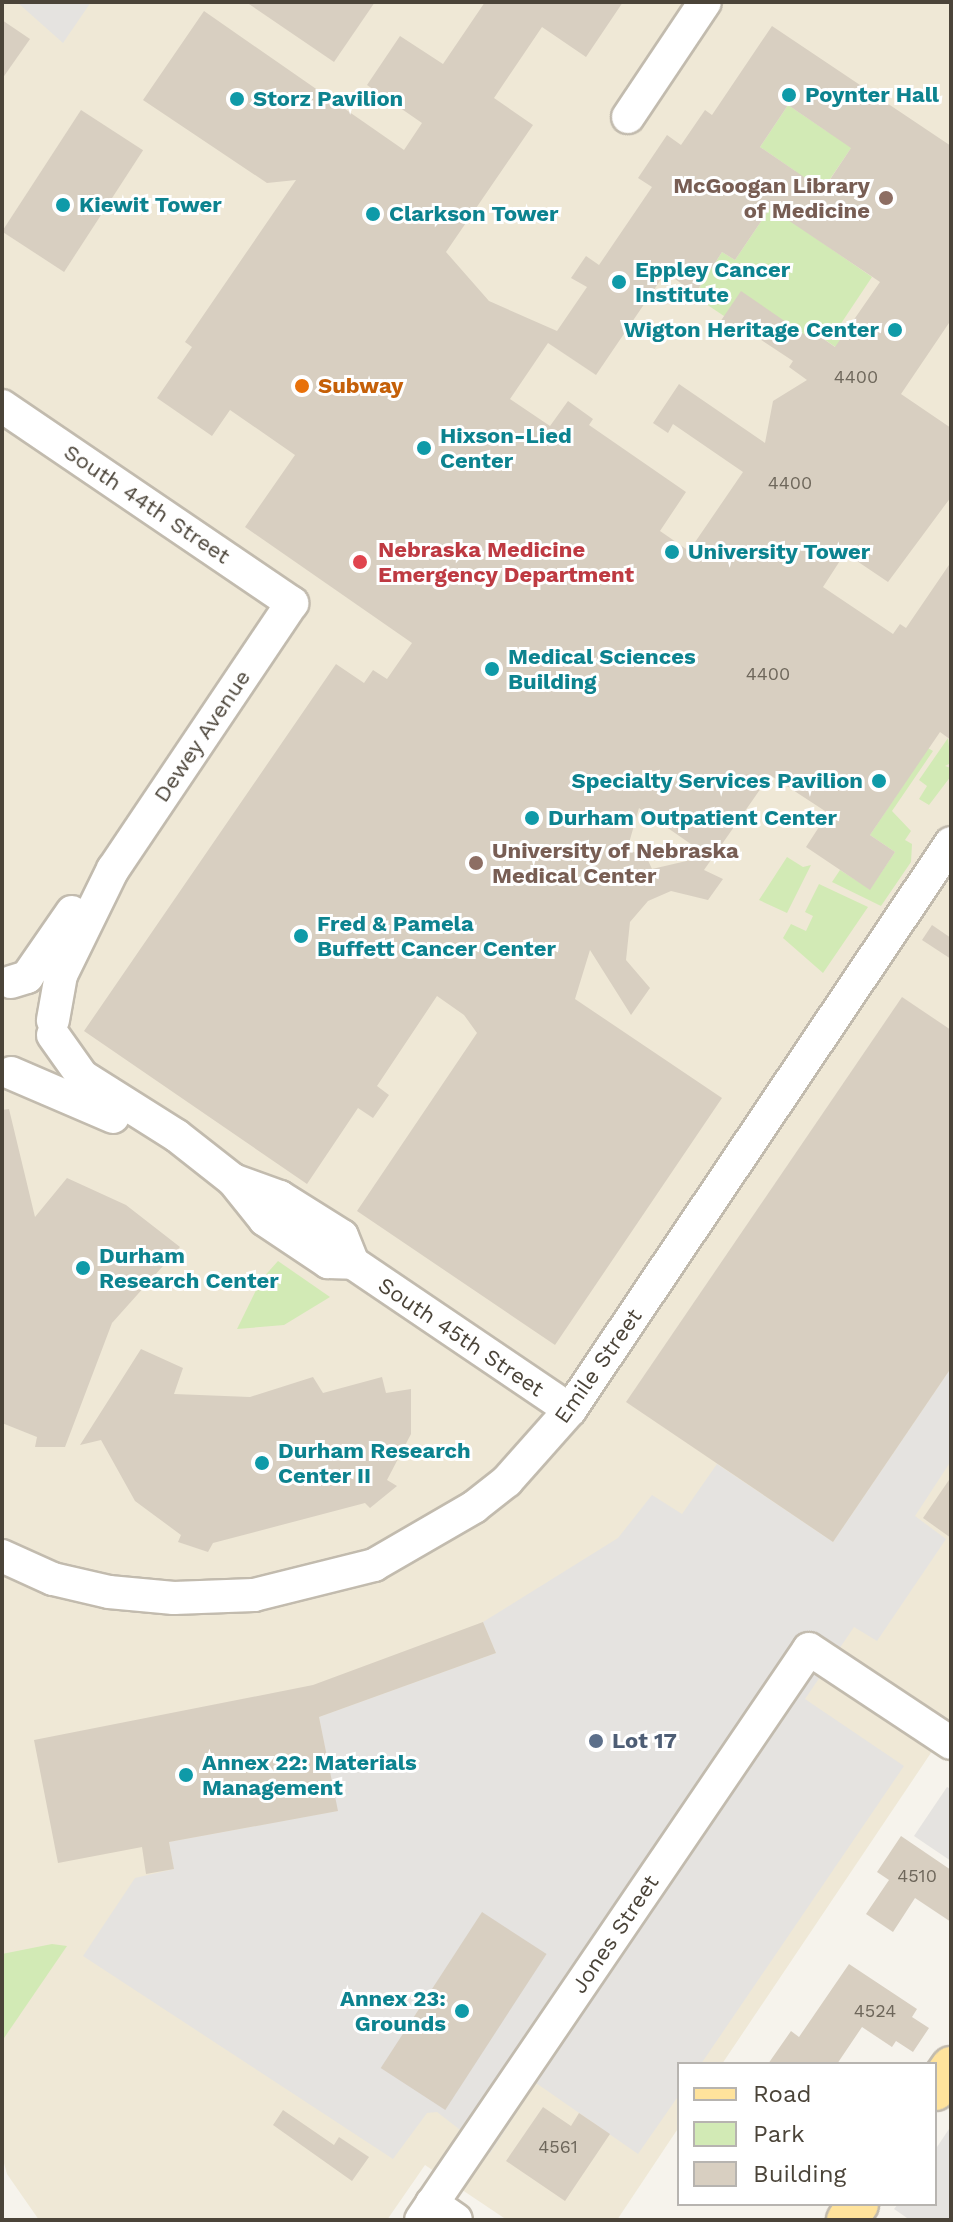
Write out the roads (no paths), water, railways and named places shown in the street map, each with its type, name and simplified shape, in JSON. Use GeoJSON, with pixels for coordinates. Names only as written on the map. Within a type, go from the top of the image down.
{"type":"FeatureCollection","features":[{"type":"Feature","properties":{"kind":"main road"},"geometry":{"type":"LineString","coordinates":[[937,2087],[951,2067]]}},
{"type":"Feature","properties":{"kind":"street"},"geometry":{"type":"LineString","coordinates":[[628,117],[705,2]]}},
{"type":"Feature","properties":{"kind":"street","name":"South 44th Street"},"geometry":{"type":"LineString","coordinates":[[2,406],[292,603]]}},
{"type":"Feature","properties":{"kind":"street","name":"Dewey Avenue"},"geometry":{"type":"LineString","coordinates":[[53,1028],[61,975],[113,869],[292,603]]}},
{"type":"Feature","properties":{"kind":"street","name":"Emile Street"},"geometry":{"type":"LineString","coordinates":[[2,1574],[53,1579],[138,1596],[212,1598],[340,1577],[408,1548],[474,1507],[507,1481],[570,1410],[951,843]]}},
{"type":"Feature","properties":{"kind":"street","name":"Dewey Avenue"},"geometry":{"type":"LineString","coordinates":[[6,982],[27,977],[88,891],[113,869]]}},
{"type":"Feature","properties":{"kind":"street","name":"South 45th Street"},"geometry":{"type":"LineString","coordinates":[[6,982],[38,994],[53,1028],[82,1076],[177,1136],[233,1180],[265,1220],[328,1262],[353,1263],[570,1410]]}},
{"type":"Feature","properties":{"kind":"street","name":"South 45th Street"},"geometry":{"type":"LineString","coordinates":[[6,1073],[38,1062],[53,1028]]}},
{"type":"Feature","properties":{"kind":"street","name":"South 45th Street"},"geometry":{"type":"LineString","coordinates":[[6,1073],[131,1127],[177,1136]]}},
{"type":"Feature","properties":{"kind":"street","name":"Emile Street"},"geometry":{"type":"LineString","coordinates":[[2,1556],[53,1579]]}},
{"type":"Feature","properties":{"kind":"street","name":"Jones Street"},"geometry":{"type":"LineString","coordinates":[[436,2214],[809,1649],[951,1743]]}},
{"type":"Feature","properties":{"kind":"place","name":"Poynter Hall"},"geometry":{"type":"Point","coordinates":[789,95]}},
{"type":"Feature","properties":{"kind":"place","name":"Storz Pavilion"},"geometry":{"type":"Point","coordinates":[237,99]}},
{"type":"Feature","properties":{"kind":"place","name":"McGoogan Library of Medicine"},"geometry":{"type":"Point","coordinates":[886,198]}},
{"type":"Feature","properties":{"kind":"place","name":"Kiewit Tower"},"geometry":{"type":"Point","coordinates":[63,205]}},
{"type":"Feature","properties":{"kind":"place","name":"Clarkson Tower"},"geometry":{"type":"Point","coordinates":[373,214]}},
{"type":"Feature","properties":{"kind":"place","name":"Eppley Cancer Institute"},"geometry":{"type":"Point","coordinates":[619,282]}},
{"type":"Feature","properties":{"kind":"place","name":"Wigton Heritage Center"},"geometry":{"type":"Point","coordinates":[895,330]}},
{"type":"Feature","properties":{"kind":"place","name":"Subway"},"geometry":{"type":"Point","coordinates":[302,386]}},
{"type":"Feature","properties":{"kind":"place","name":"Hixson-Lied Center"},"geometry":{"type":"Point","coordinates":[424,448]}},
{"type":"Feature","properties":{"kind":"place","name":"University Tower"},"geometry":{"type":"Point","coordinates":[672,552]}},
{"type":"Feature","properties":{"kind":"place","name":"Nebraska Medicine Emergency Department"},"geometry":{"type":"Point","coordinates":[360,562]}},
{"type":"Feature","properties":{"kind":"place","name":"Medical Sciences Building"},"geometry":{"type":"Point","coordinates":[492,669]}},
{"type":"Feature","properties":{"kind":"place","name":"Specialty Services Pavilion"},"geometry":{"type":"Point","coordinates":[879,781]}},
{"type":"Feature","properties":{"kind":"place","name":"Durham Outpatient Center"},"geometry":{"type":"Point","coordinates":[532,818]}},
{"type":"Feature","properties":{"kind":"place","name":"University of Nebraska Medical Center"},"geometry":{"type":"Point","coordinates":[476,863]}},
{"type":"Feature","properties":{"kind":"place","name":"Fred & Pamela Buffett Cancer Center"},"geometry":{"type":"Point","coordinates":[301,936]}},
{"type":"Feature","properties":{"kind":"place","name":"Durham Research Center"},"geometry":{"type":"Point","coordinates":[83,1268]}},
{"type":"Feature","properties":{"kind":"place","name":"Durham Research Center II"},"geometry":{"type":"Point","coordinates":[262,1463]}},
{"type":"Feature","properties":{"kind":"place","name":"Lot 17"},"geometry":{"type":"Point","coordinates":[596,1741]}},
{"type":"Feature","properties":{"kind":"place","name":"Annex 22: Materials Management"},"geometry":{"type":"Point","coordinates":[186,1775]}},
{"type":"Feature","properties":{"kind":"place","name":"Annex 23: Grounds"},"geometry":{"type":"Point","coordinates":[462,2011]}}]}
